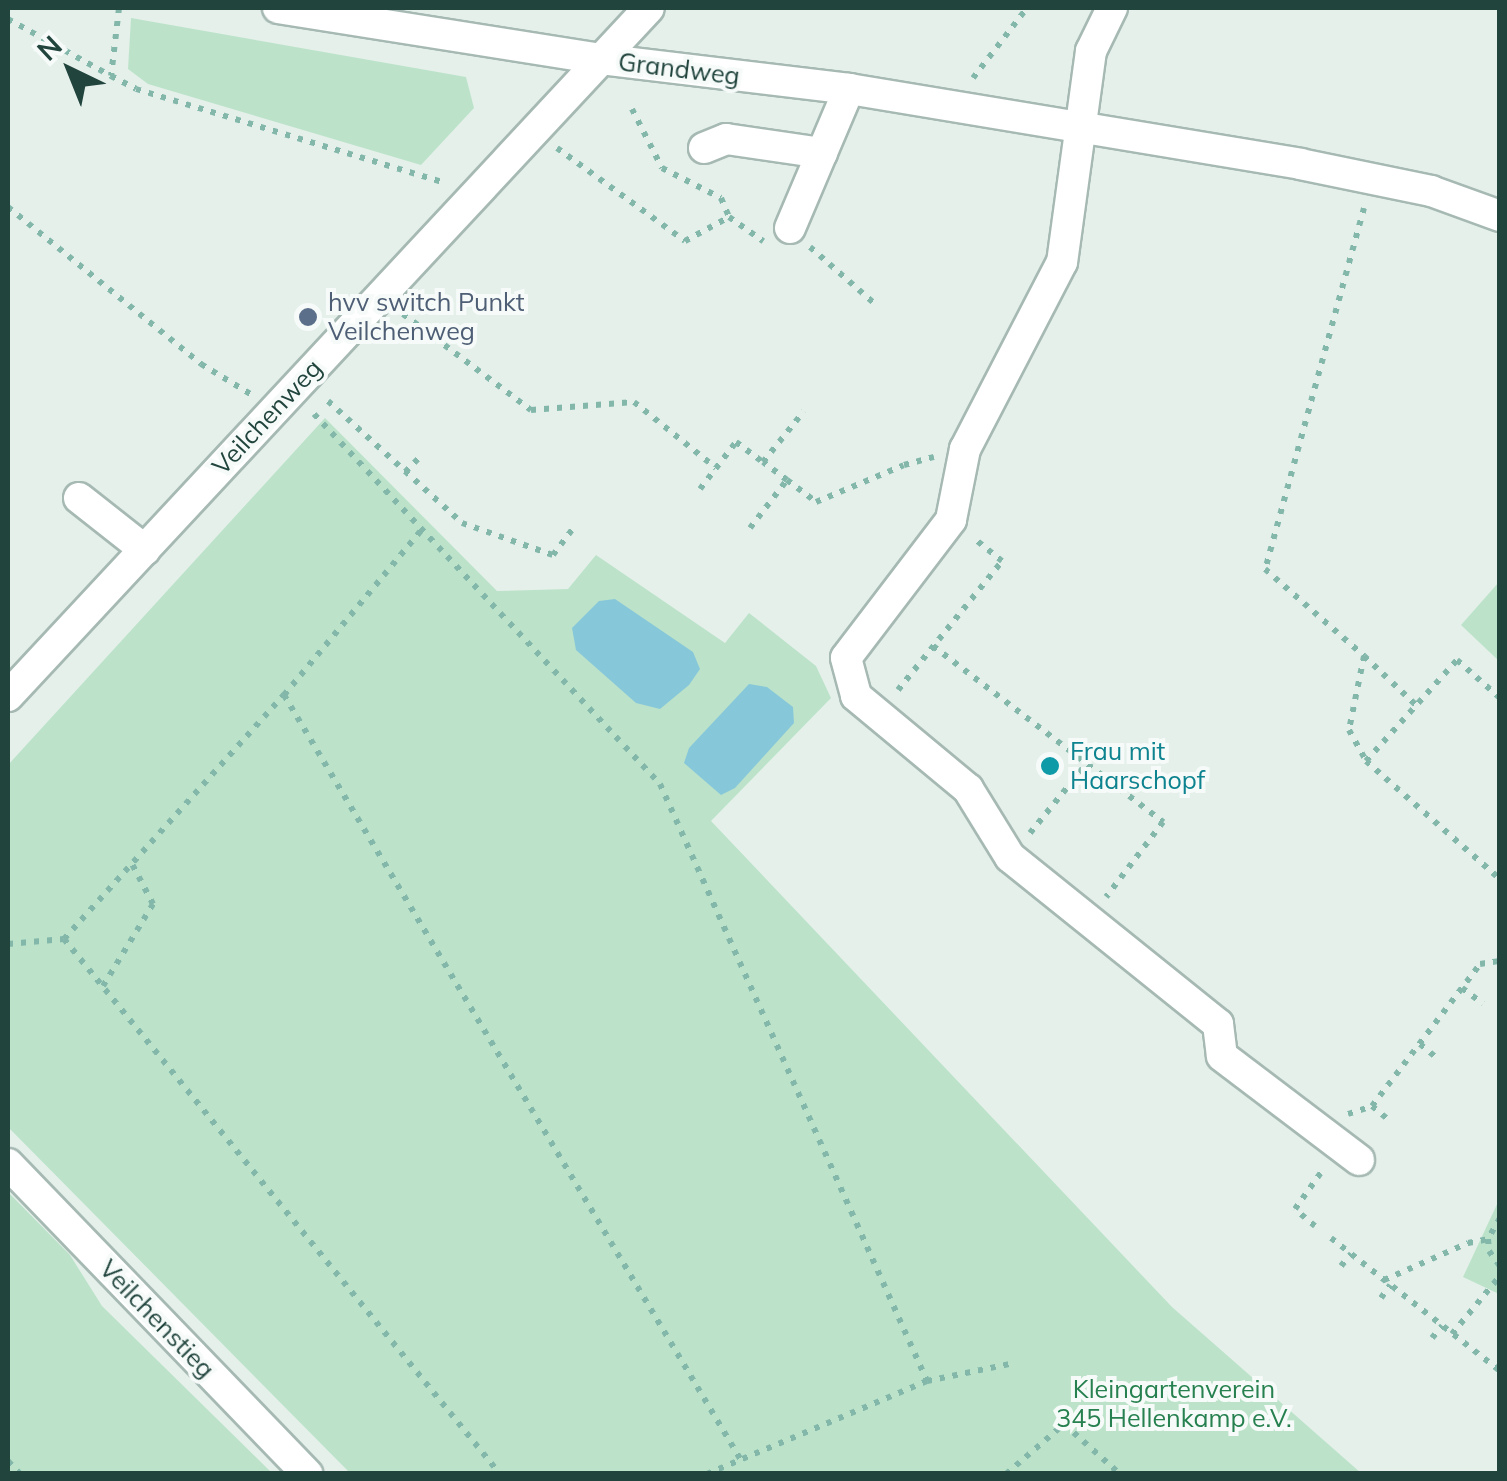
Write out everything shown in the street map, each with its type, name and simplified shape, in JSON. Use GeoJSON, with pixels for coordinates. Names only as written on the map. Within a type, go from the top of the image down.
{"type":"FeatureCollection","features":[{"type":"Feature","properties":{"kind":"street","name":"Grandweg"},"geometry":{"type":"LineString","coordinates":[[278,8],[599,59],[849,89],[1080,127],[1372,178],[1431,191],[1500,216]]}},
{"type":"Feature","properties":{"kind":"street","name":"Veilchenweg"},"geometry":{"type":"LineString","coordinates":[[8,696],[649,8]]}},
{"type":"Feature","properties":{"kind":"street"},"geometry":{"type":"LineString","coordinates":[[1112,8],[1091,51],[1062,262],[965,449],[952,520],[846,658],[856,696],[968,789],[1010,857],[1218,1024],[1222,1056],[1359,1160]]}},
{"type":"Feature","properties":{"kind":"street"},"geometry":{"type":"LineString","coordinates":[[784,240],[849,89]]}},
{"type":"Feature","properties":{"kind":"street"},"geometry":{"type":"LineString","coordinates":[[704,148],[726,139],[822,153]]}},
{"type":"Feature","properties":{"kind":"street"},"geometry":{"type":"LineString","coordinates":[[79,498],[144,550]]}},
{"type":"Feature","properties":{"kind":"street","name":"Veilchenstieg"},"geometry":{"type":"LineString","coordinates":[[8,1164],[306,1474]]}},
{"type":"Feature","properties":{"kind":"path"},"geometry":{"type":"LineString","coordinates":[[111,76],[119,8]]}},
{"type":"Feature","properties":{"kind":"path"},"geometry":{"type":"LineString","coordinates":[[949,108],[1028,8]]}},
{"type":"Feature","properties":{"kind":"path"},"geometry":{"type":"LineString","coordinates":[[8,19],[136,89],[476,192]]}},
{"type":"Feature","properties":{"kind":"path"},"geometry":{"type":"LineString","coordinates":[[557,149],[685,242],[729,217],[784,240],[875,304]]}},
{"type":"Feature","properties":{"kind":"path"},"geometry":{"type":"LineString","coordinates":[[1372,178],[1265,569],[1416,705]]}},
{"type":"Feature","properties":{"kind":"path"},"geometry":{"type":"LineString","coordinates":[[8,207],[201,364],[283,400],[423,528],[660,784],[927,1381]]}},
{"type":"Feature","properties":{"kind":"path"},"geometry":{"type":"LineString","coordinates":[[378,296],[531,410],[634,402],[716,468]]}},
{"type":"Feature","properties":{"kind":"path"},"geometry":{"type":"LineString","coordinates":[[328,400],[462,522],[553,555],[575,526]]}},
{"type":"Feature","properties":{"kind":"path"},"geometry":{"type":"LineString","coordinates":[[763,462],[804,411]]}},
{"type":"Feature","properties":{"kind":"path"},"geometry":{"type":"LineString","coordinates":[[700,488],[736,442],[816,502],[904,465],[965,449]]}},
{"type":"Feature","properties":{"kind":"path"},"geometry":{"type":"LineString","coordinates":[[405,472],[420,456]]}},
{"type":"Feature","properties":{"kind":"path"},"geometry":{"type":"LineString","coordinates":[[750,528],[787,480]]}},
{"type":"Feature","properties":{"kind":"path"},"geometry":{"type":"LineString","coordinates":[[878,714],[1002,561],[952,520]]}},
{"type":"Feature","properties":{"kind":"path"},"geometry":{"type":"LineString","coordinates":[[8,944],[64,939],[284,695],[423,528]]}},
{"type":"Feature","properties":{"kind":"path"},"geometry":{"type":"LineString","coordinates":[[934,646],[1163,822],[1088,920]]}},
{"type":"Feature","properties":{"kind":"path"},"geometry":{"type":"LineString","coordinates":[[1364,656],[1349,730],[1366,760],[1500,879]]}},
{"type":"Feature","properties":{"kind":"path"},"geometry":{"type":"LineString","coordinates":[[1366,760],[1457,660],[1500,698]]}},
{"type":"Feature","properties":{"kind":"path"},"geometry":{"type":"LineString","coordinates":[[284,695],[741,1460]]}},
{"type":"Feature","properties":{"kind":"path"},"geometry":{"type":"LineString","coordinates":[[1010,857],[1086,763]]}},
{"type":"Feature","properties":{"kind":"path"},"geometry":{"type":"LineString","coordinates":[[103,986],[154,904],[132,864]]}},
{"type":"Feature","properties":{"kind":"path"},"geometry":{"type":"LineString","coordinates":[[64,939],[500,1474]]}},
{"type":"Feature","properties":{"kind":"path"},"geometry":{"type":"LineString","coordinates":[[1335,1110],[1353,1115],[1372,1106],[1480,964],[1500,961]]}},
{"type":"Feature","properties":{"kind":"path"},"geometry":{"type":"LineString","coordinates":[[1462,988],[1482,1004]]}},
{"type":"Feature","properties":{"kind":"path"},"geometry":{"type":"LineString","coordinates":[[1420,1044],[1439,1060]]}},
{"type":"Feature","properties":{"kind":"path"},"geometry":{"type":"LineString","coordinates":[[1372,1106],[1390,1121]]}},
{"type":"Feature","properties":{"kind":"path"},"geometry":{"type":"LineString","coordinates":[[1310,1155],[1326,1167],[1294,1209],[1316,1226]]}},
{"type":"Feature","properties":{"kind":"path"},"geometry":{"type":"LineString","coordinates":[[1500,1218],[1488,1239],[1489,1251],[1500,1266]]}},
{"type":"Feature","properties":{"kind":"path"},"geometry":{"type":"LineString","coordinates":[[1330,1238],[1500,1371]]}},
{"type":"Feature","properties":{"kind":"path"},"geometry":{"type":"LineString","coordinates":[[1381,1298],[1387,1282],[1468,1243],[1488,1239]]}},
{"type":"Feature","properties":{"kind":"path"},"geometry":{"type":"LineString","coordinates":[[1341,1266],[1351,1254]]}},
{"type":"Feature","properties":{"kind":"path"},"geometry":{"type":"LineString","coordinates":[[1452,1334],[1500,1276]]}},
{"type":"Feature","properties":{"kind":"path"},"geometry":{"type":"LineString","coordinates":[[1432,1338],[1442,1326]]}},
{"type":"Feature","properties":{"kind":"path"},"geometry":{"type":"LineString","coordinates":[[708,1474],[927,1381],[1010,1364]]}},
{"type":"Feature","properties":{"kind":"path"},"geometry":{"type":"LineString","coordinates":[[1006,1474],[1064,1424],[1120,1474]]}},
{"type":"Feature","properties":{"kind":"path"},"geometry":{"type":"LineString","coordinates":[[8,1461],[20,1474]]}},
{"type":"Feature","properties":{"kind":"green space"},"geometry":{"type":"Polygon","coordinates":[[[131,18],[466,77],[474,108],[421,165],[148,84],[128,69],[131,18]]]}},
{"type":"Feature","properties":{"kind":"green space","name":"Kleingartenverein 345 Hellenkamp e.V."},"geometry":{"type":"Polygon","coordinates":[[[325,418],[497,591],[568,589],[596,555],[725,643],[749,613],[816,666],[831,698],[711,821],[1172,1307],[1361,1473],[350,1473],[8,1127],[8,765],[325,418]]]}},
{"type":"Feature","properties":{"kind":"green space"},"geometry":{"type":"Polygon","coordinates":[[[1499,582],[1499,661],[1461,625],[1499,582]]]}},
{"type":"Feature","properties":{"kind":"green space"},"geometry":{"type":"Polygon","coordinates":[[[8,1192],[70,1255],[102,1306],[272,1473],[8,1473],[8,1192]]]}},
{"type":"Feature","properties":{"kind":"green space"},"geometry":{"type":"Polygon","coordinates":[[[1499,1200],[1499,1294],[1463,1277],[1499,1200]]]}},
{"type":"Feature","properties":{"kind":"water"},"geometry":{"type":"Polygon","coordinates":[[[615,599],[693,652],[700,669],[689,685],[660,709],[636,703],[576,650],[572,628],[599,601],[615,599]]]}},
{"type":"Feature","properties":{"kind":"water"},"geometry":{"type":"Polygon","coordinates":[[[749,684],[767,687],[793,707],[794,723],[735,788],[721,795],[684,763],[689,748],[749,684]]]}},
{"type":"Feature","properties":{"kind":"place","name":"hvv switch Punkt Veilchenweg"},"geometry":{"type":"Point","coordinates":[308,317]}},
{"type":"Feature","properties":{"kind":"place","name":"Frau mit Haarschopf"},"geometry":{"type":"Point","coordinates":[1050,766]}}]}
